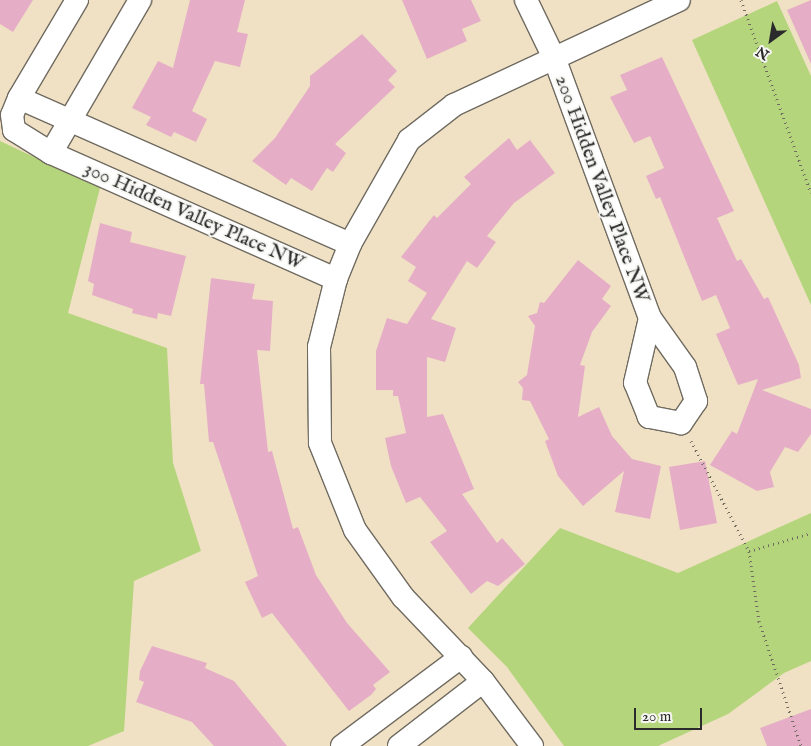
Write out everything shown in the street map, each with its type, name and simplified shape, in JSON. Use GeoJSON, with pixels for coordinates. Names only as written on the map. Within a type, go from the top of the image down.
{"type":"FeatureCollection","features":[{"type":"Feature","properties":{"kind":"street","name":"300 Hidden Valley Place NW"},"geometry":{"type":"LineString","coordinates":[[77,0],[19,98],[12,116],[14,130],[51,153],[336,278]]}},
{"type":"Feature","properties":{"kind":"street"},"geometry":{"type":"LineString","coordinates":[[51,153],[140,0]]}},
{"type":"Feature","properties":{"kind":"street","name":"200 Hidden Valley Place NW"},"geometry":{"type":"LineString","coordinates":[[526,0],[555,60],[650,318],[685,367],[696,401],[681,423],[649,417],[635,383],[650,318]]}},
{"type":"Feature","properties":{"kind":"street"},"geometry":{"type":"LineString","coordinates":[[532,746],[484,680],[403,596],[355,530],[320,442],[319,347],[336,278],[350,244],[409,140],[454,105],[555,60],[679,0]]}},
{"type":"Feature","properties":{"kind":"street","name":"300 Hidden Valley Place NW"},"geometry":{"type":"LineString","coordinates":[[19,98],[350,244]]}},
{"type":"Feature","properties":{"kind":"street"},"geometry":{"type":"LineString","coordinates":[[342,746],[461,657]]}},
{"type":"Feature","properties":{"kind":"street"},"geometry":{"type":"LineString","coordinates":[[399,746],[484,680]]}},
{"type":"Feature","properties":{"kind":"path"},"geometry":{"type":"LineString","coordinates":[[740,0],[811,193]]}},
{"type":"Feature","properties":{"kind":"path"},"geometry":{"type":"LineString","coordinates":[[681,423],[749,551],[759,620],[801,746]]}},
{"type":"Feature","properties":{"kind":"path"},"geometry":{"type":"LineString","coordinates":[[749,551],[811,533]]}},
{"type":"Feature","properties":{"kind":"green space"},"geometry":{"type":"Polygon","coordinates":[[[777,1],[811,76],[811,305],[692,40],[777,1]]]}},
{"type":"Feature","properties":{"kind":"green space"},"geometry":{"type":"Polygon","coordinates":[[[0,141],[100,188],[68,313],[167,348],[173,463],[201,551],[134,581],[124,731],[88,746],[0,746],[0,141]]]}},
{"type":"Feature","properties":{"kind":"green space"},"geometry":{"type":"Polygon","coordinates":[[[811,513],[811,661],[784,673],[728,714],[658,746],[564,746],[507,667],[468,628],[560,528],[678,573],[811,513]]]}},
{"type":"Feature","properties":{"kind":"building"},"geometry":{"type":"Polygon","coordinates":[[[0,0],[33,0],[13,32],[0,24],[0,0]]]}},
{"type":"Feature","properties":{"kind":"building"},"geometry":{"type":"Polygon","coordinates":[[[190,0],[245,0],[237,32],[248,34],[240,67],[215,61],[192,111],[207,119],[196,142],[174,132],[171,137],[146,125],[151,117],[132,108],[158,61],[173,68],[190,0]]]}},
{"type":"Feature","properties":{"kind":"building"},"geometry":{"type":"Polygon","coordinates":[[[402,0],[471,0],[481,21],[462,29],[467,41],[427,59],[402,0]]]}},
{"type":"Feature","properties":{"kind":"building"},"geometry":{"type":"Polygon","coordinates":[[[811,0],[811,64],[787,10],[811,0]]]}},
{"type":"Feature","properties":{"kind":"building"},"geometry":{"type":"Polygon","coordinates":[[[362,34],[397,71],[388,80],[395,87],[335,144],[346,153],[333,172],[327,168],[312,191],[291,178],[286,185],[252,161],[275,138],[310,86],[310,76],[362,34]]]}},
{"type":"Feature","properties":{"kind":"building"},"geometry":{"type":"Polygon","coordinates":[[[662,57],[734,211],[717,218],[737,261],[741,259],[764,299],[768,297],[799,365],[801,378],[762,390],[811,409],[811,434],[798,452],[785,447],[770,472],[774,487],[757,491],[710,465],[732,431],[737,434],[758,379],[738,385],[716,334],[730,328],[716,295],[702,301],[660,197],[656,199],[646,176],[664,168],[650,136],[634,143],[610,97],[627,90],[620,75],[662,57]]]}},
{"type":"Feature","properties":{"kind":"building"},"geometry":{"type":"Polygon","coordinates":[[[509,138],[517,150],[530,140],[555,173],[514,203],[500,220],[487,236],[496,242],[477,268],[467,261],[431,319],[456,328],[445,362],[427,357],[427,417],[443,414],[474,489],[462,494],[497,543],[502,538],[525,564],[498,586],[487,581],[471,594],[430,542],[447,531],[420,497],[406,503],[391,466],[385,438],[406,433],[398,396],[393,396],[393,390],[376,390],[376,351],[387,318],[407,324],[427,293],[408,281],[416,267],[401,257],[434,215],[437,218],[471,184],[464,177],[509,138]]]}},
{"type":"Feature","properties":{"kind":"building"},"geometry":{"type":"Polygon","coordinates":[[[100,223],[132,232],[130,242],[186,256],[171,316],[158,313],[157,319],[132,313],[133,309],[92,295],[94,284],[88,281],[100,223]]]}},
{"type":"Feature","properties":{"kind":"building"},"geometry":{"type":"Polygon","coordinates":[[[578,260],[611,286],[602,299],[611,306],[592,332],[580,365],[585,366],[578,417],[599,407],[612,436],[632,459],[661,466],[650,519],[615,512],[624,471],[583,506],[558,476],[545,441],[549,439],[530,401],[522,400],[523,388],[518,382],[527,375],[535,326],[528,316],[537,313],[540,302],[544,303],[578,260]]]}},
{"type":"Feature","properties":{"kind":"building"},"geometry":{"type":"Polygon","coordinates":[[[211,278],[255,284],[252,299],[273,301],[270,351],[257,350],[268,452],[272,451],[293,529],[298,527],[316,575],[347,623],[390,672],[373,685],[376,689],[371,695],[349,711],[272,613],[262,618],[245,582],[258,576],[213,442],[209,442],[204,384],[200,384],[211,278]]]}},
{"type":"Feature","properties":{"kind":"building"},"geometry":{"type":"Polygon","coordinates":[[[705,461],[717,523],[680,530],[669,467],[705,461]]]}},
{"type":"Feature","properties":{"kind":"building"},"geometry":{"type":"Polygon","coordinates":[[[152,646],[207,663],[205,668],[234,681],[287,746],[214,746],[192,722],[136,702],[144,682],[139,680],[140,671],[152,646]]]}},
{"type":"Feature","properties":{"kind":"building"},"geometry":{"type":"Polygon","coordinates":[[[811,709],[811,746],[767,746],[760,728],[811,709]]]}}]}
